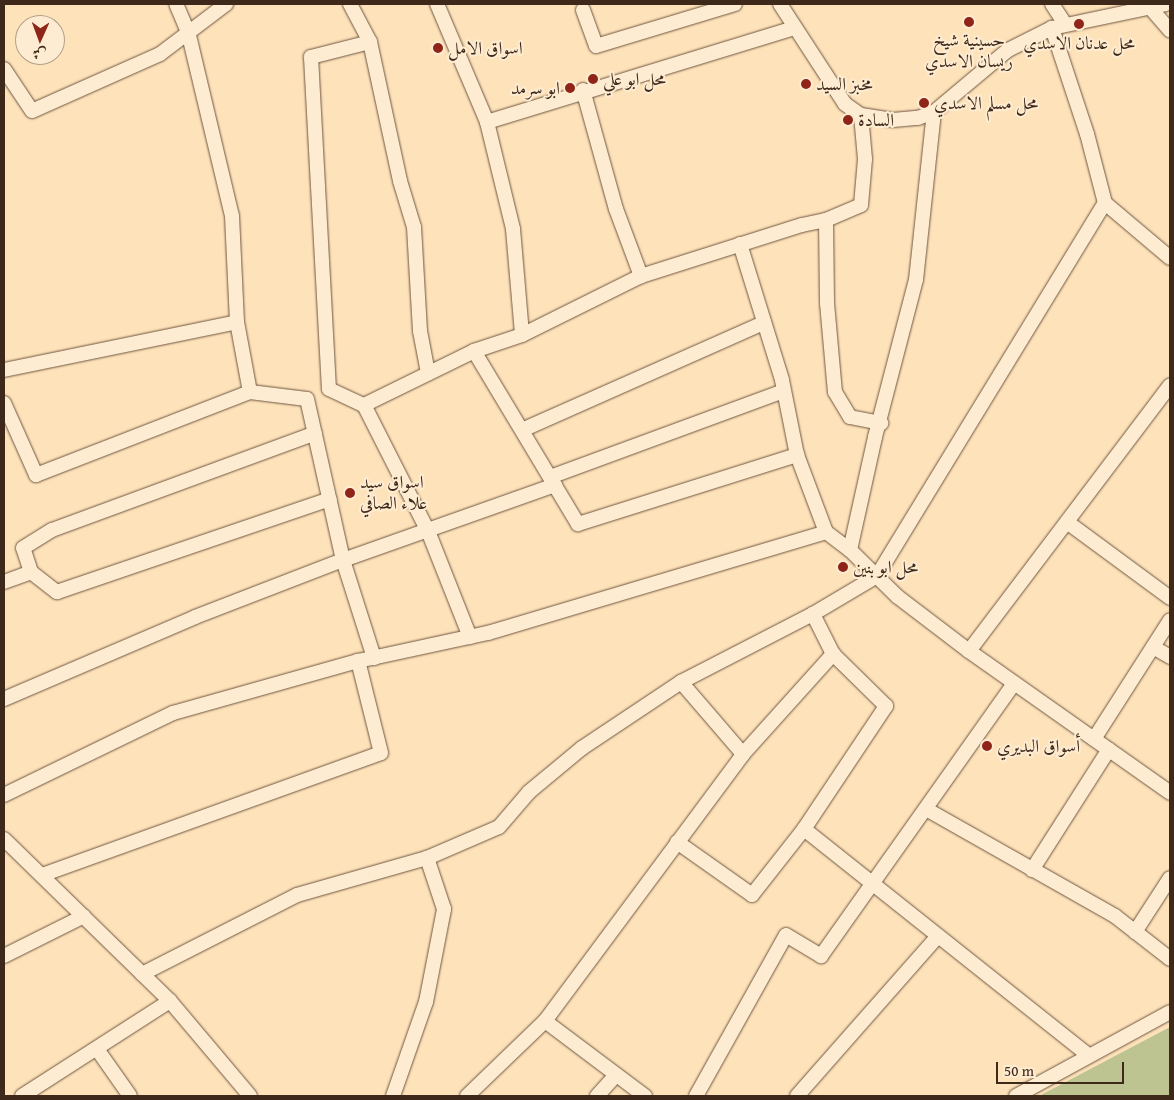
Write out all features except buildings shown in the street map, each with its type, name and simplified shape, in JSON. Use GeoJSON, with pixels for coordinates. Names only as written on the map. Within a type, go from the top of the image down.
{"type":"FeatureCollection","features":[{"type":"Feature","properties":{"kind":"street"},"geometry":{"type":"LineString","coordinates":[[176,4],[188,32],[232,216],[237,322],[250,392]]}},
{"type":"Feature","properties":{"kind":"street"},"geometry":{"type":"LineString","coordinates":[[4,69],[32,111],[160,54],[226,4]]}},
{"type":"Feature","properties":{"kind":"street"},"geometry":{"type":"LineString","coordinates":[[350,4],[370,42],[400,181],[414,227],[420,332],[428,373]]}},
{"type":"Feature","properties":{"kind":"street"},"geometry":{"type":"LineString","coordinates":[[437,4],[487,122],[513,229],[522,335]]}},
{"type":"Feature","properties":{"kind":"street"},"geometry":{"type":"LineString","coordinates":[[583,10],[596,46],[734,4]]}},
{"type":"Feature","properties":{"kind":"street"},"geometry":{"type":"LineString","coordinates":[[780,4],[845,104],[860,115],[904,120],[934,112],[1008,50],[1058,26],[1166,4]]}},
{"type":"Feature","properties":{"kind":"street"},"geometry":{"type":"LineString","coordinates":[[1052,4],[1105,203],[1170,258]]}},
{"type":"Feature","properties":{"kind":"street"},"geometry":{"type":"LineString","coordinates":[[1150,6],[1170,30]]}},
{"type":"Feature","properties":{"kind":"street"},"geometry":{"type":"LineString","coordinates":[[487,122],[583,90],[698,60],[795,28]]}},
{"type":"Feature","properties":{"kind":"street"},"geometry":{"type":"LineString","coordinates":[[329,389],[311,57],[370,42]]}},
{"type":"Feature","properties":{"kind":"street"},"geometry":{"type":"LineString","coordinates":[[583,90],[616,210],[641,276]]}},
{"type":"Feature","properties":{"kind":"street"},"geometry":{"type":"LineString","coordinates":[[850,550],[875,436],[881,423],[916,280],[934,112]]}},
{"type":"Feature","properties":{"kind":"street"},"geometry":{"type":"LineString","coordinates":[[364,405],[474,351],[522,335],[641,276],[740,244],[826,220],[862,205],[864,159],[860,115]]}},
{"type":"Feature","properties":{"kind":"street"},"geometry":{"type":"LineString","coordinates":[[142,974],[297,895],[427,858],[499,827],[528,792],[582,748],[681,682],[813,614],[877,576],[1105,203]]}},
{"type":"Feature","properties":{"kind":"street"},"geometry":{"type":"LineString","coordinates":[[826,220],[828,313],[835,392],[850,417],[881,423]]}},
{"type":"Feature","properties":{"kind":"street"},"geometry":{"type":"LineString","coordinates":[[740,244],[784,391],[797,454],[826,532],[850,550],[898,597],[969,651],[1170,793]]}},
{"type":"Feature","properties":{"kind":"street"},"geometry":{"type":"LineString","coordinates":[[4,370],[237,322]]}},
{"type":"Feature","properties":{"kind":"street"},"geometry":{"type":"LineString","coordinates":[[522,430],[764,323]]}},
{"type":"Feature","properties":{"kind":"street"},"geometry":{"type":"LineString","coordinates":[[474,351],[578,524],[797,454]]}},
{"type":"Feature","properties":{"kind":"street"},"geometry":{"type":"LineString","coordinates":[[969,651],[1170,385]]}},
{"type":"Feature","properties":{"kind":"street"},"geometry":{"type":"LineString","coordinates":[[4,403],[36,475],[250,392],[307,399],[329,389],[364,405],[428,531],[470,637]]}},
{"type":"Feature","properties":{"kind":"street"},"geometry":{"type":"LineString","coordinates":[[4,699],[195,617],[343,560],[428,531],[784,391]]}},
{"type":"Feature","properties":{"kind":"street"},"geometry":{"type":"LineString","coordinates":[[307,399],[343,560],[374,658]]}},
{"type":"Feature","properties":{"kind":"street"},"geometry":{"type":"LineString","coordinates":[[315,433],[52,530],[23,548],[31,572],[57,592],[330,499]]}},
{"type":"Feature","properties":{"kind":"street"},"geometry":{"type":"LineString","coordinates":[[1067,522],[1170,598]]}},
{"type":"Feature","properties":{"kind":"street"},"geometry":{"type":"LineString","coordinates":[[4,795],[173,713],[358,662],[470,637],[826,532]]}},
{"type":"Feature","properties":{"kind":"street"},"geometry":{"type":"LineString","coordinates":[[4,582],[31,572]]}},
{"type":"Feature","properties":{"kind":"street"},"geometry":{"type":"LineString","coordinates":[[677,842],[752,895],[804,829],[886,706],[834,654],[813,614]]}},
{"type":"Feature","properties":{"kind":"street"},"geometry":{"type":"LineString","coordinates":[[1094,739],[1170,620]]}},
{"type":"Feature","properties":{"kind":"street"},"geometry":{"type":"LineString","coordinates":[[1153,647],[1170,657]]}},
{"type":"Feature","properties":{"kind":"street"},"geometry":{"type":"LineString","coordinates":[[467,1096],[545,1021],[743,754],[834,654]]}},
{"type":"Feature","properties":{"kind":"street"},"geometry":{"type":"LineString","coordinates":[[42,875],[381,753],[358,662]]}},
{"type":"Feature","properties":{"kind":"street"},"geometry":{"type":"LineString","coordinates":[[681,682],[743,754]]}},
{"type":"Feature","properties":{"kind":"street"},"geometry":{"type":"LineString","coordinates":[[696,1096],[786,934],[821,956],[1014,683]]}},
{"type":"Feature","properties":{"kind":"street"},"geometry":{"type":"LineString","coordinates":[[1032,870],[1109,749]]}},
{"type":"Feature","properties":{"kind":"street"},"geometry":{"type":"LineString","coordinates":[[926,808],[1115,916],[1170,959]]}},
{"type":"Feature","properties":{"kind":"street"},"geometry":{"type":"LineString","coordinates":[[804,829],[871,886],[1088,1056]]}},
{"type":"Feature","properties":{"kind":"street"},"geometry":{"type":"LineString","coordinates":[[4,839],[170,1001],[250,1096]]}},
{"type":"Feature","properties":{"kind":"street"},"geometry":{"type":"LineString","coordinates":[[393,1096],[426,1002],[444,909],[427,858]]}},
{"type":"Feature","properties":{"kind":"street"},"geometry":{"type":"LineString","coordinates":[[1135,932],[1170,878]]}},
{"type":"Feature","properties":{"kind":"street"},"geometry":{"type":"LineString","coordinates":[[4,956],[84,916]]}},
{"type":"Feature","properties":{"kind":"street"},"geometry":{"type":"LineString","coordinates":[[797,1096],[937,937]]}},
{"type":"Feature","properties":{"kind":"street"},"geometry":{"type":"LineString","coordinates":[[22,1096],[170,1001]]}},
{"type":"Feature","properties":{"kind":"street"},"geometry":{"type":"LineString","coordinates":[[1016,1096],[1170,1012]]}},
{"type":"Feature","properties":{"kind":"street"},"geometry":{"type":"LineString","coordinates":[[545,1021],[644,1096]]}},
{"type":"Feature","properties":{"kind":"street"},"geometry":{"type":"LineString","coordinates":[[97,1049],[130,1096]]}},
{"type":"Feature","properties":{"kind":"street"},"geometry":{"type":"LineString","coordinates":[[597,1096],[616,1075]]}},
{"type":"Feature","properties":{"kind":"green space"},"geometry":{"type":"Polygon","coordinates":[[[1170,1027],[1170,1096],[1039,1096],[1170,1027]]]}},
{"type":"Feature","properties":{"kind":"place","name":"حسينية شيخ ريسان الاسدي"},"geometry":{"type":"Point","coordinates":[969,22]}},
{"type":"Feature","properties":{"kind":"place","name":"محل عدنان الاسدي"},"geometry":{"type":"Point","coordinates":[1079,24]}},
{"type":"Feature","properties":{"kind":"place","name":"اسواق الامل"},"geometry":{"type":"Point","coordinates":[438,48]}},
{"type":"Feature","properties":{"kind":"place","name":"محل ابو علي"},"geometry":{"type":"Point","coordinates":[593,79]}},
{"type":"Feature","properties":{"kind":"place","name":"مخبز السيد"},"geometry":{"type":"Point","coordinates":[806,84]}},
{"type":"Feature","properties":{"kind":"place","name":"ابو سرمد"},"geometry":{"type":"Point","coordinates":[570,88]}},
{"type":"Feature","properties":{"kind":"place","name":"محل مسلم الاسدي"},"geometry":{"type":"Point","coordinates":[924,103]}},
{"type":"Feature","properties":{"kind":"place","name":"السادة"},"geometry":{"type":"Point","coordinates":[848,120]}},
{"type":"Feature","properties":{"kind":"place","name":"اسواق سيد علاء الصافي"},"geometry":{"type":"Point","coordinates":[350,493]}},
{"type":"Feature","properties":{"kind":"place","name":"محل ابو بنين"},"geometry":{"type":"Point","coordinates":[843,567]}},
{"type":"Feature","properties":{"kind":"place","name":"أسواق البديري"},"geometry":{"type":"Point","coordinates":[987,746]}}]}
